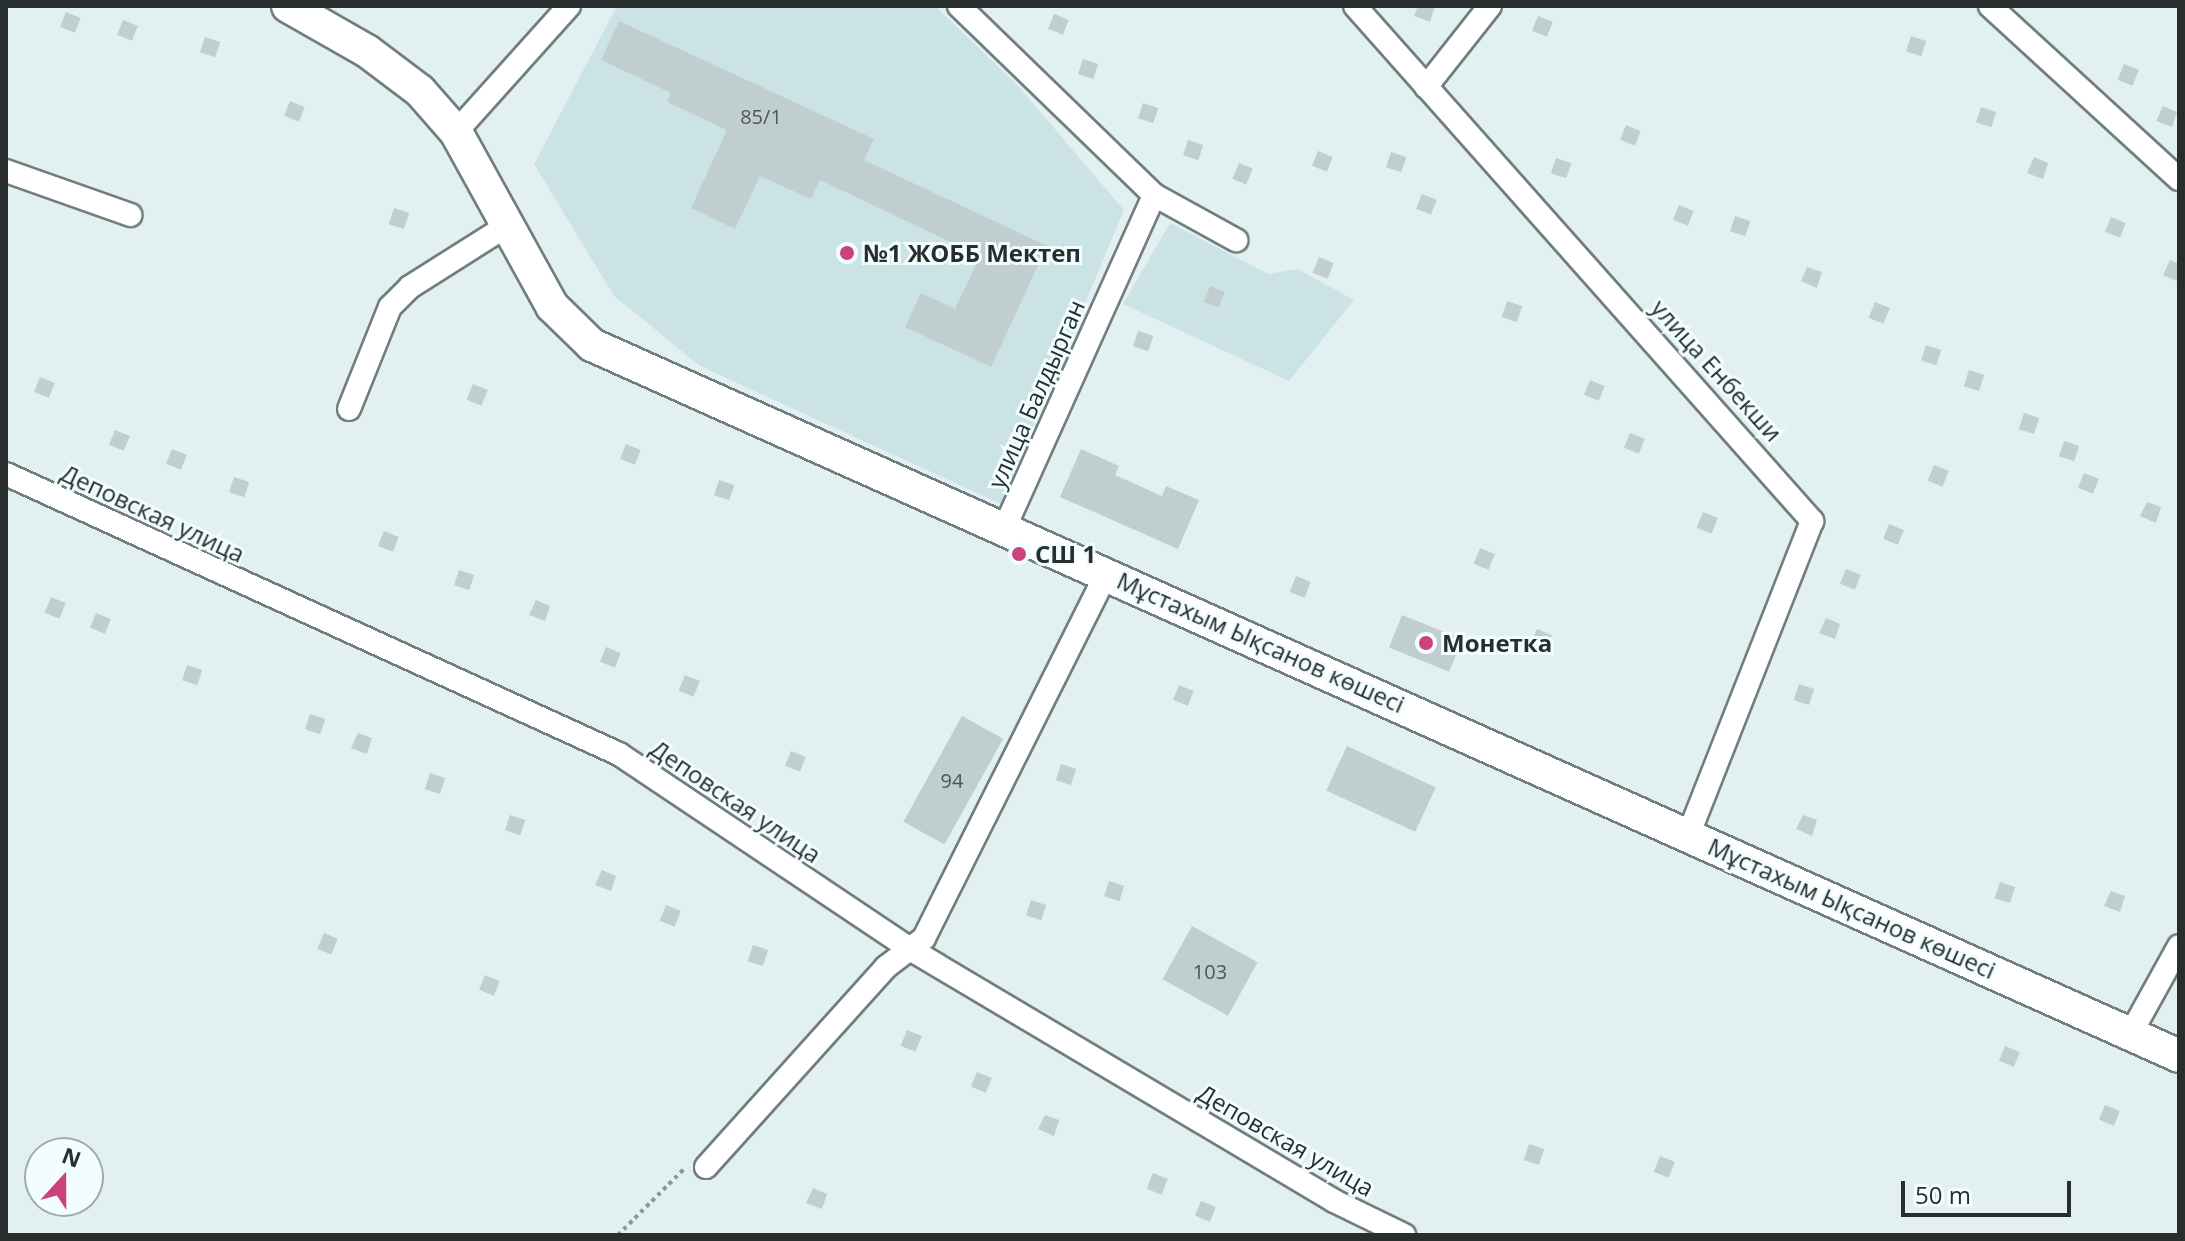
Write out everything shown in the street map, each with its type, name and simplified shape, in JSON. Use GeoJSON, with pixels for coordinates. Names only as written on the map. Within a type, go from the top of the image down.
{"type":"FeatureCollection","features":[{"type":"Feature","properties":{"kind":"main road","name":"Мұстахым Ықсанов көшесі"},"geometry":{"type":"LineString","coordinates":[[288,6],[378,59],[420,91],[456,132],[505,227],[552,306],[592,345],[1107,572],[2179,1056]]}},
{"type":"Feature","properties":{"kind":"street"},"geometry":{"type":"LineString","coordinates":[[456,132],[569,6]]}},
{"type":"Feature","properties":{"kind":"street"},"geometry":{"type":"LineString","coordinates":[[959,6],[1154,195],[1236,240]]}},
{"type":"Feature","properties":{"kind":"street","name":"улица Енбекши"},"geometry":{"type":"LineString","coordinates":[[1355,6],[1812,521],[1689,834]]}},
{"type":"Feature","properties":{"kind":"street"},"geometry":{"type":"LineString","coordinates":[[1426,87],[1490,6]]}},
{"type":"Feature","properties":{"kind":"street"},"geometry":{"type":"LineString","coordinates":[[1990,6],[2179,179]]}},
{"type":"Feature","properties":{"kind":"street"},"geometry":{"type":"LineString","coordinates":[[6,171],[130,215]]}},
{"type":"Feature","properties":{"kind":"street","name":"улица Балдырган"},"geometry":{"type":"LineString","coordinates":[[1005,527],[1154,195]]}},
{"type":"Feature","properties":{"kind":"street"},"geometry":{"type":"LineString","coordinates":[[349,409],[390,307],[410,287],[505,227]]}},
{"type":"Feature","properties":{"kind":"street","name":"Деповская улица"},"geometry":{"type":"LineString","coordinates":[[6,474],[619,754],[910,949],[1334,1201],[1404,1235]]}},
{"type":"Feature","properties":{"kind":"street"},"geometry":{"type":"LineString","coordinates":[[710,1163],[886,967],[928,931],[1107,572]]}},
{"type":"Feature","properties":{"kind":"street"},"geometry":{"type":"LineString","coordinates":[[2131,1033],[2179,946]]}},
{"type":"Feature","properties":{"kind":"path"},"geometry":{"type":"LineString","coordinates":[[618,1235],[680,1172],[710,1163]]}},
{"type":"Feature","properties":{"kind":"shaded area","name":"№1 ЖОББ Мектеп"},"geometry":{"type":"Polygon","coordinates":[[[617,6],[935,6],[1018,86],[1124,210],[1001,504],[700,366],[614,296],[534,164],[617,6]]]}},
{"type":"Feature","properties":{"kind":"shaded area"},"geometry":{"type":"Polygon","coordinates":[[[1170,223],[1268,274],[1298,269],[1354,300],[1289,381],[1123,304],[1170,223]]]}},
{"type":"Feature","properties":{"kind":"building"},"geometry":{"type":"Polygon","coordinates":[[[1418,6],[1435,6],[1430,22],[1414,16],[1418,6]]]}},
{"type":"Feature","properties":{"kind":"building"},"geometry":{"type":"Polygon","coordinates":[[[66,12],[81,18],[75,33],[60,27],[66,12]]]}},
{"type":"Feature","properties":{"kind":"building"},"geometry":{"type":"Polygon","coordinates":[[[1054,14],[1069,20],[1063,35],[1048,29],[1054,14]]]}},
{"type":"Feature","properties":{"kind":"building"},"geometry":{"type":"Polygon","coordinates":[[[1538,16],[1553,22],[1547,37],[1532,31],[1538,16]]]}},
{"type":"Feature","properties":{"kind":"building"},"geometry":{"type":"Polygon","coordinates":[[[123,20],[138,26],[132,41],[117,35],[123,20]]]}},
{"type":"Feature","properties":{"kind":"building"},"geometry":{"type":"Polygon","coordinates":[[[619,21],[874,139],[864,160],[1047,246],[991,367],[905,327],[921,293],[955,309],[980,256],[820,180],[811,199],[760,176],[735,229],[691,208],[727,130],[667,102],[671,93],[601,60],[619,21]]]}},
{"type":"Feature","properties":{"kind":"building"},"geometry":{"type":"Polygon","coordinates":[[[1911,36],[1926,41],[1921,56],[1906,51],[1911,36]]]}},
{"type":"Feature","properties":{"kind":"building"},"geometry":{"type":"Polygon","coordinates":[[[205,37],[220,42],[215,57],[200,52],[205,37]]]}},
{"type":"Feature","properties":{"kind":"building"},"geometry":{"type":"Polygon","coordinates":[[[1083,59],[1098,64],[1093,79],[1078,74],[1083,59]]]}},
{"type":"Feature","properties":{"kind":"building"},"geometry":{"type":"Polygon","coordinates":[[[2124,64],[2139,70],[2132,86],[2118,80],[2124,64]]]}},
{"type":"Feature","properties":{"kind":"building"},"geometry":{"type":"Polygon","coordinates":[[[290,101],[305,107],[299,122],[284,116],[290,101]]]}},
{"type":"Feature","properties":{"kind":"building"},"geometry":{"type":"Polygon","coordinates":[[[1143,103],[1158,108],[1153,123],[1138,118],[1143,103]]]}},
{"type":"Feature","properties":{"kind":"building"},"geometry":{"type":"Polygon","coordinates":[[[2163,106],[2177,112],[2172,127],[2156,121],[2163,106]]]}},
{"type":"Feature","properties":{"kind":"building"},"geometry":{"type":"Polygon","coordinates":[[[1981,107],[1996,112],[1991,127],[1976,122],[1981,107]]]}},
{"type":"Feature","properties":{"kind":"building"},"geometry":{"type":"Polygon","coordinates":[[[1626,125],[1641,131],[1635,146],[1620,140],[1626,125]]]}},
{"type":"Feature","properties":{"kind":"building"},"geometry":{"type":"Polygon","coordinates":[[[1188,140],[1203,145],[1198,160],[1183,155],[1188,140]]]}},
{"type":"Feature","properties":{"kind":"building"},"geometry":{"type":"Polygon","coordinates":[[[1318,151],[1333,157],[1327,172],[1312,166],[1318,151]]]}},
{"type":"Feature","properties":{"kind":"building"},"geometry":{"type":"Polygon","coordinates":[[[1391,152],[1406,157],[1401,172],[1386,167],[1391,152]]]}},
{"type":"Feature","properties":{"kind":"building"},"geometry":{"type":"Polygon","coordinates":[[[2034,157],[2048,163],[2043,179],[2027,173],[2034,157]]]}},
{"type":"Feature","properties":{"kind":"building"},"geometry":{"type":"Polygon","coordinates":[[[1556,158],[1571,163],[1566,178],[1551,173],[1556,158]]]}},
{"type":"Feature","properties":{"kind":"building"},"geometry":{"type":"Polygon","coordinates":[[[1239,163],[1253,169],[1246,185],[1232,179],[1239,163]]]}},
{"type":"Feature","properties":{"kind":"building"},"geometry":{"type":"Polygon","coordinates":[[[1422,194],[1437,200],[1431,215],[1416,209],[1422,194]]]}},
{"type":"Feature","properties":{"kind":"building"},"geometry":{"type":"Polygon","coordinates":[[[1679,205],[1694,211],[1688,226],[1673,220],[1679,205]]]}},
{"type":"Feature","properties":{"kind":"building"},"geometry":{"type":"Polygon","coordinates":[[[394,208],[409,213],[404,229],[389,224],[394,208]]]}},
{"type":"Feature","properties":{"kind":"building"},"geometry":{"type":"Polygon","coordinates":[[[1735,216],[1750,221],[1745,236],[1730,231],[1735,216]]]}},
{"type":"Feature","properties":{"kind":"building"},"geometry":{"type":"Polygon","coordinates":[[[2111,217],[2126,223],[2120,238],[2105,232],[2111,217]]]}},
{"type":"Feature","properties":{"kind":"building"},"geometry":{"type":"Polygon","coordinates":[[[1319,257],[1334,263],[1327,279],[1313,273],[1319,257]]]}},
{"type":"Feature","properties":{"kind":"building"},"geometry":{"type":"Polygon","coordinates":[[[2170,260],[2179,264],[2179,282],[2163,275],[2170,260]]]}},
{"type":"Feature","properties":{"kind":"building"},"geometry":{"type":"Polygon","coordinates":[[[1807,267],[1822,272],[1817,288],[1801,281],[1807,267]]]}},
{"type":"Feature","properties":{"kind":"building"},"geometry":{"type":"Polygon","coordinates":[[[1210,286],[1225,292],[1218,308],[1204,302],[1210,286]]]}},
{"type":"Feature","properties":{"kind":"building"},"geometry":{"type":"Polygon","coordinates":[[[1507,301],[1522,306],[1517,322],[1502,317],[1507,301]]]}},
{"type":"Feature","properties":{"kind":"building"},"geometry":{"type":"Polygon","coordinates":[[[1875,302],[1890,308],[1883,324],[1869,318],[1875,302]]]}},
{"type":"Feature","properties":{"kind":"building"},"geometry":{"type":"Polygon","coordinates":[[[1138,331],[1153,336],[1148,351],[1133,346],[1138,331]]]}},
{"type":"Feature","properties":{"kind":"building"},"geometry":{"type":"Polygon","coordinates":[[[1926,345],[1941,350],[1936,365],[1921,360],[1926,345]]]}},
{"type":"Feature","properties":{"kind":"building"},"geometry":{"type":"Polygon","coordinates":[[[1969,370],[1984,375],[1979,391],[1964,386],[1969,370]]]}},
{"type":"Feature","properties":{"kind":"building"},"geometry":{"type":"Polygon","coordinates":[[[40,377],[55,383],[49,398],[34,392],[40,377]]]}},
{"type":"Feature","properties":{"kind":"building"},"geometry":{"type":"Polygon","coordinates":[[[1590,380],[1605,386],[1599,401],[1584,395],[1590,380]]]}},
{"type":"Feature","properties":{"kind":"building"},"geometry":{"type":"Polygon","coordinates":[[[473,384],[488,390],[481,406],[467,400],[473,384]]]}},
{"type":"Feature","properties":{"kind":"building"},"geometry":{"type":"Polygon","coordinates":[[[2024,413],[2039,418],[2034,434],[2019,429],[2024,413]]]}},
{"type":"Feature","properties":{"kind":"building"},"geometry":{"type":"Polygon","coordinates":[[[115,430],[130,436],[124,451],[109,445],[115,430]]]}},
{"type":"Feature","properties":{"kind":"building"},"geometry":{"type":"Polygon","coordinates":[[[1630,433],[1645,439],[1639,454],[1624,448],[1630,433]]]}},
{"type":"Feature","properties":{"kind":"building"},"geometry":{"type":"Polygon","coordinates":[[[2064,441],[2079,446],[2074,461],[2059,456],[2064,441]]]}},
{"type":"Feature","properties":{"kind":"building"},"geometry":{"type":"Polygon","coordinates":[[[626,444],[641,450],[635,465],[620,459],[626,444]]]}},
{"type":"Feature","properties":{"kind":"building"},"geometry":{"type":"Polygon","coordinates":[[[172,449],[187,455],[181,470],[166,464],[172,449]]]}},
{"type":"Feature","properties":{"kind":"building"},"geometry":{"type":"Polygon","coordinates":[[[1081,449],[1119,466],[1115,475],[1162,496],[1166,486],[1199,500],[1178,549],[1060,497],[1081,449]]]}},
{"type":"Feature","properties":{"kind":"building"},"geometry":{"type":"Polygon","coordinates":[[[1934,465],[1949,471],[1942,487],[1928,481],[1934,465]]]}},
{"type":"Feature","properties":{"kind":"building"},"geometry":{"type":"Polygon","coordinates":[[[2084,473],[2099,479],[2093,494],[2078,488],[2084,473]]]}},
{"type":"Feature","properties":{"kind":"building"},"geometry":{"type":"Polygon","coordinates":[[[234,477],[249,482],[244,497],[229,492],[234,477]]]}},
{"type":"Feature","properties":{"kind":"building"},"geometry":{"type":"Polygon","coordinates":[[[719,480],[734,485],[729,500],[714,495],[719,480]]]}},
{"type":"Feature","properties":{"kind":"building"},"geometry":{"type":"Polygon","coordinates":[[[2147,502],[2161,507],[2156,523],[2140,516],[2147,502]]]}},
{"type":"Feature","properties":{"kind":"building"},"geometry":{"type":"Polygon","coordinates":[[[1703,512],[1718,518],[1711,534],[1697,528],[1703,512]]]}},
{"type":"Feature","properties":{"kind":"building"},"geometry":{"type":"Polygon","coordinates":[[[1889,524],[1904,530],[1898,545],[1883,539],[1889,524]]]}},
{"type":"Feature","properties":{"kind":"building"},"geometry":{"type":"Polygon","coordinates":[[[384,531],[399,537],[393,552],[378,546],[384,531]]]}},
{"type":"Feature","properties":{"kind":"building"},"geometry":{"type":"Polygon","coordinates":[[[1480,548],[1495,554],[1488,570],[1474,564],[1480,548]]]}},
{"type":"Feature","properties":{"kind":"building"},"geometry":{"type":"Polygon","coordinates":[[[1846,569],[1861,575],[1855,590],[1840,584],[1846,569]]]}},
{"type":"Feature","properties":{"kind":"building"},"geometry":{"type":"Polygon","coordinates":[[[459,570],[474,575],[469,590],[454,585],[459,570]]]}},
{"type":"Feature","properties":{"kind":"building"},"geometry":{"type":"Polygon","coordinates":[[[1296,576],[1311,582],[1304,598],[1290,592],[1296,576]]]}},
{"type":"Feature","properties":{"kind":"building"},"geometry":{"type":"Polygon","coordinates":[[[51,597],[66,603],[59,619],[45,613],[51,597]]]}},
{"type":"Feature","properties":{"kind":"building"},"geometry":{"type":"Polygon","coordinates":[[[536,600],[550,606],[545,621],[529,615],[536,600]]]}},
{"type":"Feature","properties":{"kind":"building"},"geometry":{"type":"Polygon","coordinates":[[[96,613],[111,619],[105,634],[90,628],[96,613]]]}},
{"type":"Feature","properties":{"kind":"building","name":"Монетка"},"geometry":{"type":"Polygon","coordinates":[[[1402,615],[1462,639],[1449,672],[1389,647],[1402,615]]]}},
{"type":"Feature","properties":{"kind":"building"},"geometry":{"type":"Polygon","coordinates":[[[1826,618],[1840,624],[1835,639],[1819,633],[1826,618]]]}},
{"type":"Feature","properties":{"kind":"building"},"geometry":{"type":"Polygon","coordinates":[[[1537,629],[1552,635],[1546,650],[1531,644],[1537,629]]]}},
{"type":"Feature","properties":{"kind":"building"},"geometry":{"type":"Polygon","coordinates":[[[606,647],[621,653],[615,668],[600,662],[606,647]]]}},
{"type":"Feature","properties":{"kind":"building"},"geometry":{"type":"Polygon","coordinates":[[[187,665],[202,670],[197,685],[182,680],[187,665]]]}},
{"type":"Feature","properties":{"kind":"building"},"geometry":{"type":"Polygon","coordinates":[[[685,675],[700,681],[693,697],[679,691],[685,675]]]}},
{"type":"Feature","properties":{"kind":"building"},"geometry":{"type":"Polygon","coordinates":[[[1799,684],[1814,689],[1809,705],[1794,700],[1799,684]]]}},
{"type":"Feature","properties":{"kind":"building"},"geometry":{"type":"Polygon","coordinates":[[[1179,685],[1194,691],[1188,706],[1173,700],[1179,685]]]}},
{"type":"Feature","properties":{"kind":"building"},"geometry":{"type":"Polygon","coordinates":[[[310,714],[325,719],[320,734],[305,729],[310,714]]]}},
{"type":"Feature","properties":{"kind":"building"},"geometry":{"type":"Polygon","coordinates":[[[962,716],[1003,739],[944,845],[903,822],[962,716]]]}},
{"type":"Feature","properties":{"kind":"building"},"geometry":{"type":"Polygon","coordinates":[[[358,733],[372,738],[367,754],[351,748],[358,733]]]}},
{"type":"Feature","properties":{"kind":"building"},"geometry":{"type":"Polygon","coordinates":[[[1347,746],[1436,787],[1415,832],[1326,790],[1347,746]]]}},
{"type":"Feature","properties":{"kind":"building"},"geometry":{"type":"Polygon","coordinates":[[[791,751],[806,757],[800,772],[785,766],[791,751]]]}},
{"type":"Feature","properties":{"kind":"building"},"geometry":{"type":"Polygon","coordinates":[[[1061,764],[1076,769],[1071,785],[1056,780],[1061,764]]]}},
{"type":"Feature","properties":{"kind":"building"},"geometry":{"type":"Polygon","coordinates":[[[430,773],[445,778],[440,794],[425,789],[430,773]]]}},
{"type":"Feature","properties":{"kind":"building"},"geometry":{"type":"Polygon","coordinates":[[[510,815],[525,820],[520,835],[505,830],[510,815]]]}},
{"type":"Feature","properties":{"kind":"building"},"geometry":{"type":"Polygon","coordinates":[[[1803,815],[1817,820],[1812,836],[1796,829],[1803,815]]]}},
{"type":"Feature","properties":{"kind":"building"},"geometry":{"type":"Polygon","coordinates":[[[602,870],[616,876],[611,891],[595,885],[602,870]]]}},
{"type":"Feature","properties":{"kind":"building"},"geometry":{"type":"Polygon","coordinates":[[[1109,881],[1124,886],[1119,901],[1104,896],[1109,881]]]}},
{"type":"Feature","properties":{"kind":"building"},"geometry":{"type":"Polygon","coordinates":[[[2000,882],[2015,887],[2010,903],[1995,898],[2000,882]]]}},
{"type":"Feature","properties":{"kind":"building"},"geometry":{"type":"Polygon","coordinates":[[[2111,891],[2125,896],[2120,912],[2104,906],[2111,891]]]}},
{"type":"Feature","properties":{"kind":"building"},"geometry":{"type":"Polygon","coordinates":[[[1031,900],[1046,905],[1041,920],[1026,915],[1031,900]]]}},
{"type":"Feature","properties":{"kind":"building"},"geometry":{"type":"Polygon","coordinates":[[[666,905],[681,911],[674,927],[660,921],[666,905]]]}},
{"type":"Feature","properties":{"kind":"building"},"geometry":{"type":"Polygon","coordinates":[[[1192,926],[1258,962],[1228,1016],[1162,979],[1192,926]]]}},
{"type":"Feature","properties":{"kind":"building"},"geometry":{"type":"Polygon","coordinates":[[[324,933],[338,939],[331,955],[317,949],[324,933]]]}},
{"type":"Feature","properties":{"kind":"building"},"geometry":{"type":"Polygon","coordinates":[[[753,945],[768,950],[763,966],[748,961],[753,945]]]}},
{"type":"Feature","properties":{"kind":"building"},"geometry":{"type":"Polygon","coordinates":[[[485,975],[500,981],[494,996],[479,990],[485,975]]]}},
{"type":"Feature","properties":{"kind":"building"},"geometry":{"type":"Polygon","coordinates":[[[907,1030],[922,1036],[915,1052],[901,1046],[907,1030]]]}},
{"type":"Feature","properties":{"kind":"building"},"geometry":{"type":"Polygon","coordinates":[[[2005,1046],[2020,1052],[2014,1067],[1999,1061],[2005,1046]]]}},
{"type":"Feature","properties":{"kind":"building"},"geometry":{"type":"Polygon","coordinates":[[[977,1072],[992,1078],[986,1093],[971,1087],[977,1072]]]}},
{"type":"Feature","properties":{"kind":"building"},"geometry":{"type":"Polygon","coordinates":[[[2105,1105],[2120,1111],[2114,1126],[2099,1120],[2105,1105]]]}},
{"type":"Feature","properties":{"kind":"building"},"geometry":{"type":"Polygon","coordinates":[[[1045,1115],[1059,1120],[1054,1136],[1038,1129],[1045,1115]]]}},
{"type":"Feature","properties":{"kind":"building"},"geometry":{"type":"Polygon","coordinates":[[[1529,1144],[1544,1149],[1539,1165],[1524,1160],[1529,1144]]]}},
{"type":"Feature","properties":{"kind":"building"},"geometry":{"type":"Polygon","coordinates":[[[1660,1156],[1675,1162],[1668,1178],[1654,1172],[1660,1156]]]}},
{"type":"Feature","properties":{"kind":"building"},"geometry":{"type":"Polygon","coordinates":[[[1153,1173],[1168,1179],[1161,1195],[1147,1189],[1153,1173]]]}},
{"type":"Feature","properties":{"kind":"building"},"geometry":{"type":"Polygon","coordinates":[[[1928,1184],[1943,1190],[1936,1206],[1922,1200],[1928,1184]]]}},
{"type":"Feature","properties":{"kind":"building"},"geometry":{"type":"Polygon","coordinates":[[[813,1188],[827,1194],[822,1209],[806,1203],[813,1188]]]}},
{"type":"Feature","properties":{"kind":"building"},"geometry":{"type":"Polygon","coordinates":[[[1201,1201],[1216,1207],[1210,1222],[1195,1216],[1201,1201]]]}},
{"type":"Feature","properties":{"kind":"place","name":"№1 ЖОББ Мектеп"},"geometry":{"type":"Point","coordinates":[847,253]}},
{"type":"Feature","properties":{"kind":"place","name":"СШ 1"},"geometry":{"type":"Point","coordinates":[1019,554]}},
{"type":"Feature","properties":{"kind":"place","name":"Монетка"},"geometry":{"type":"Point","coordinates":[1426,643]}}]}
